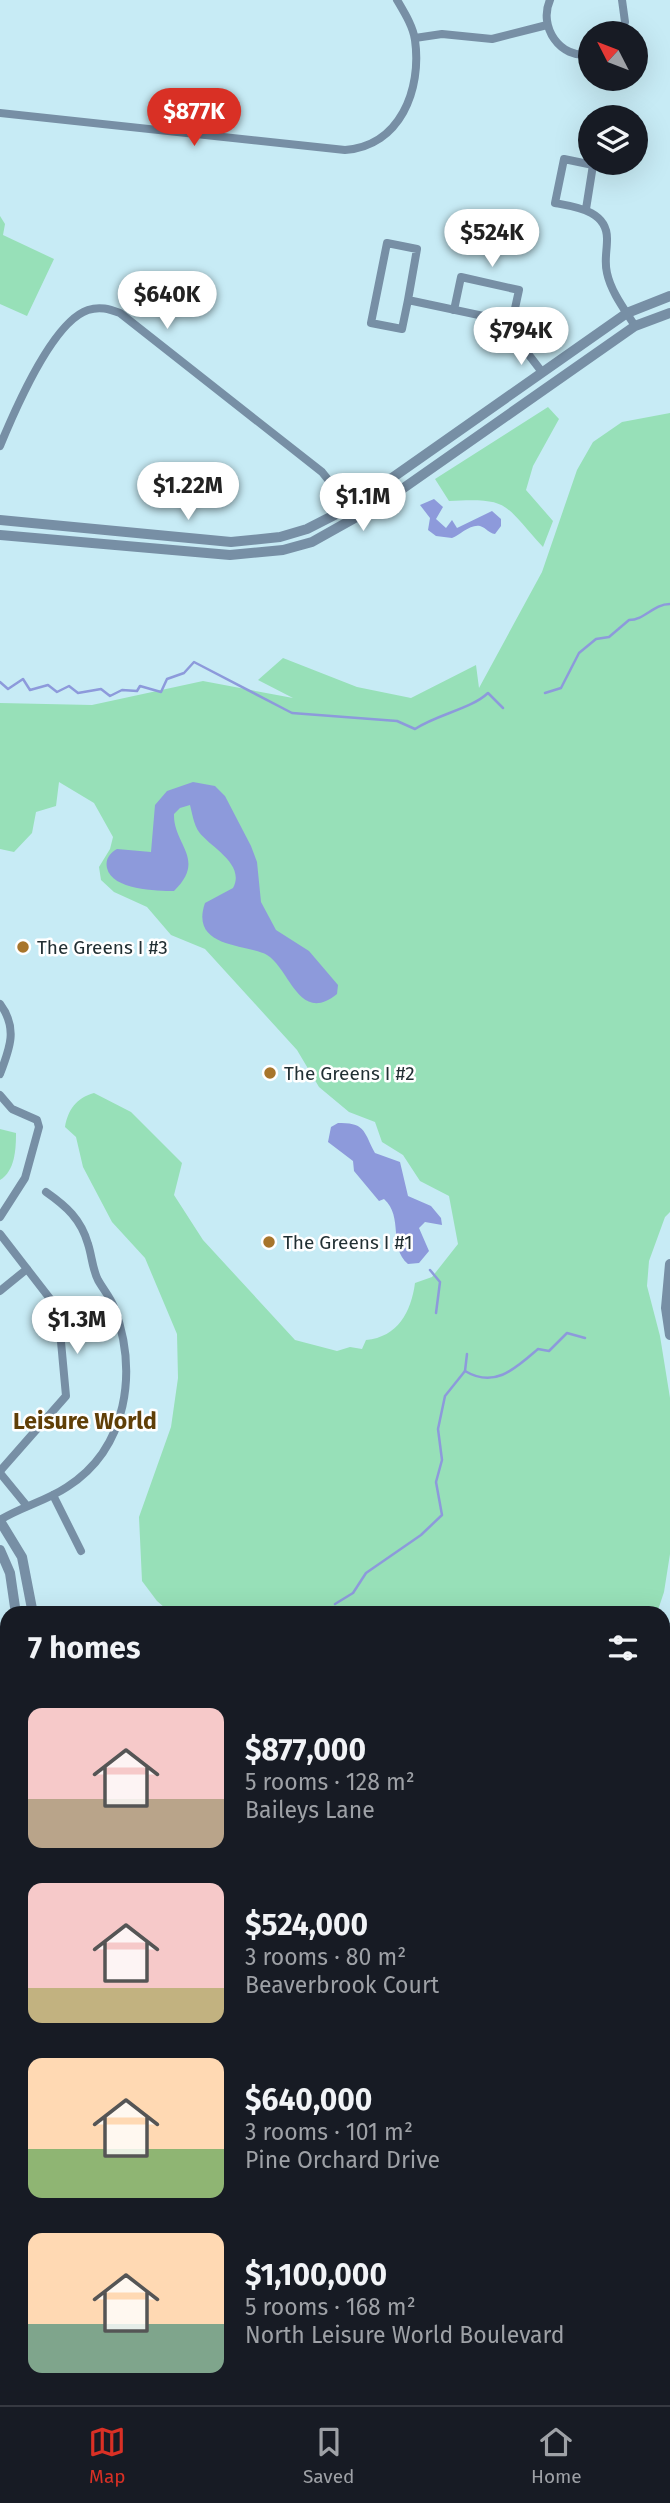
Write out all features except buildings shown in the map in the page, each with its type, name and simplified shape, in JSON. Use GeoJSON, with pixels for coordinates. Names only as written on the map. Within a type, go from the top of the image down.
{"type":"FeatureCollection","features":[{"type":"Feature","properties":{"kind":"street"},"geometry":{"type":"LineString","coordinates":[[0,113],[345,150],[361,149],[383,139],[395,128],[403,113],[415,66],[415,38],[397,0]]}},
{"type":"Feature","properties":{"kind":"street"},"geometry":{"type":"LineString","coordinates":[[550,0],[547,25],[559,45],[571,53],[578,53]]}},
{"type":"Feature","properties":{"kind":"street"},"geometry":{"type":"LineString","coordinates":[[622,0],[625,21]]}},
{"type":"Feature","properties":{"kind":"street"},"geometry":{"type":"LineString","coordinates":[[415,38],[442,34],[492,39],[547,25]]}},
{"type":"Feature","properties":{"kind":"street"},"geometry":{"type":"LineString","coordinates":[[586,209],[593,165],[564,159],[555,203],[586,209],[607,230],[606,269],[609,284],[635,326]]}},
{"type":"Feature","properties":{"kind":"street"},"geometry":{"type":"LineString","coordinates":[[387,243],[418,249],[408,300],[402,330],[371,323],[387,243]]}},
{"type":"Feature","properties":{"kind":"street"},"geometry":{"type":"LineString","coordinates":[[454,310],[461,277],[519,290],[512,322],[522,346],[542,372]]}},
{"type":"Feature","properties":{"kind":"street"},"geometry":{"type":"LineString","coordinates":[[0,520],[249,541],[280,537],[307,529],[352,506],[626,313],[670,296]]}},
{"type":"Feature","properties":{"kind":"street"},"geometry":{"type":"LineString","coordinates":[[408,300],[512,322]]}},
{"type":"Feature","properties":{"kind":"street"},"geometry":{"type":"LineString","coordinates":[[0,446],[34,370],[64,331],[86,310],[108,309],[120,313],[322,472],[352,506],[358,517]]}},
{"type":"Feature","properties":{"kind":"street"},"geometry":{"type":"LineString","coordinates":[[0,535],[240,555],[283,550],[312,542],[358,517],[635,326],[670,313]]}},
{"type":"Feature","properties":{"kind":"street"},"geometry":{"type":"LineString","coordinates":[[0,1004],[8,1015],[12,1034],[0,1074]]}},
{"type":"Feature","properties":{"kind":"street"},"geometry":{"type":"LineString","coordinates":[[0,1095],[12,1109],[37,1120],[39,1127],[26,1178],[0,1217]]}},
{"type":"Feature","properties":{"kind":"street"},"geometry":{"type":"LineString","coordinates":[[31,1606],[22,1556],[0,1521],[53,1495],[90,1469],[112,1437],[125,1400],[127,1362],[115,1309],[93,1268],[81,1226],[69,1210],[46,1192]]}},
{"type":"Feature","properties":{"kind":"street"},"geometry":{"type":"LineString","coordinates":[[0,1234],[58,1309],[66,1396],[0,1472],[27,1506]]}},
{"type":"Feature","properties":{"kind":"street"},"geometry":{"type":"LineString","coordinates":[[670,1264],[666,1308],[670,1335]]}},
{"type":"Feature","properties":{"kind":"street"},"geometry":{"type":"LineString","coordinates":[[0,1291],[27,1269]]}},
{"type":"Feature","properties":{"kind":"street"},"geometry":{"type":"LineString","coordinates":[[53,1495],[81,1551]]}},
{"type":"Feature","properties":{"kind":"street"},"geometry":{"type":"LineString","coordinates":[[0,1550],[10,1573],[15,1606]]}},
{"type":"Feature","properties":{"kind":"green space"},"geometry":{"type":"Polygon","coordinates":[[[0,216],[5,224],[3,235],[54,259],[27,316],[0,304],[0,216]]]}},
{"type":"Feature","properties":{"kind":"green space"},"geometry":{"type":"Polygon","coordinates":[[[548,407],[559,419],[533,466],[526,490],[553,521],[543,547],[504,507],[484,501],[449,501],[435,479],[548,407]]]}},
{"type":"Feature","properties":{"kind":"green space"},"geometry":{"type":"Polygon","coordinates":[[[670,413],[670,1212],[665,1217],[649,1261],[647,1286],[660,1336],[670,1398],[670,1554],[659,1606],[163,1606],[142,1581],[139,1517],[171,1427],[178,1378],[177,1334],[145,1258],[112,1222],[83,1167],[76,1137],[65,1127],[68,1115],[78,1101],[94,1093],[131,1112],[182,1163],[174,1195],[203,1240],[295,1340],[337,1351],[350,1347],[362,1349],[366,1340],[387,1334],[395,1328],[410,1304],[415,1283],[432,1277],[458,1244],[449,1196],[420,1181],[403,1155],[382,1142],[375,1122],[349,1112],[319,1087],[297,1050],[205,949],[171,935],[147,907],[114,892],[101,880],[99,867],[110,849],[113,837],[94,803],[59,782],[56,806],[36,812],[32,833],[14,852],[0,849],[0,703],[92,705],[203,681],[293,698],[258,680],[283,658],[357,687],[411,698],[476,665],[479,688],[542,572],[577,470],[593,442],[622,422],[670,413]]]}},
{"type":"Feature","properties":{"kind":"green space"},"geometry":{"type":"Polygon","coordinates":[[[0,1129],[16,1133],[12,1165],[0,1180],[0,1129]]]}},
{"type":"Feature","properties":{"kind":"water"},"geometry":{"type":"Polygon","coordinates":[[[434,499],[443,507],[436,519],[446,528],[452,520],[457,528],[492,511],[501,519],[501,526],[495,534],[476,526],[452,538],[436,536],[428,530],[430,518],[420,505],[434,499]]]}},
{"type":"Feature","properties":{"kind":"water"},"geometry":{"type":"Polygon","coordinates":[[[193,782],[215,786],[225,796],[251,846],[257,862],[261,902],[276,930],[309,951],[338,985],[337,994],[324,1002],[313,1003],[304,999],[267,955],[223,942],[205,929],[202,918],[205,903],[233,888],[236,879],[231,864],[199,832],[190,805],[180,808],[174,814],[178,835],[186,852],[188,870],[174,891],[136,888],[117,881],[111,875],[107,862],[110,854],[117,849],[151,852],[155,805],[167,791],[193,782]]]}},
{"type":"Feature","properties":{"kind":"water"},"geometry":{"type":"Polygon","coordinates":[[[338,1123],[359,1127],[366,1134],[375,1153],[400,1162],[408,1196],[431,1206],[441,1218],[442,1225],[425,1222],[419,1228],[429,1251],[419,1263],[408,1264],[402,1257],[390,1206],[384,1199],[379,1201],[354,1171],[353,1161],[328,1142],[331,1127],[338,1123]]]}},
{"type":"Feature","properties":{"kind":"waterway"},"geometry":{"type":"LineString","coordinates":[[545,693],[561,688],[579,653],[596,639],[609,637],[629,620],[640,618],[659,606],[670,604]]}},
{"type":"Feature","properties":{"kind":"waterway"},"geometry":{"type":"LineString","coordinates":[[0,682],[8,689],[23,679],[30,690],[48,685],[57,692],[69,686],[78,693],[101,689],[110,696],[122,690],[137,691],[140,686],[161,692],[167,679],[184,673],[194,662],[292,713],[397,721],[415,729],[473,703],[488,693],[503,708]]}},
{"type":"Feature","properties":{"kind":"waterway"},"geometry":{"type":"LineString","coordinates":[[430,1270],[440,1282],[436,1313]]}},
{"type":"Feature","properties":{"kind":"waterway"},"geometry":{"type":"LineString","coordinates":[[335,1604],[353,1593],[366,1573],[421,1535],[442,1515],[436,1482],[442,1460],[438,1429],[445,1396],[465,1371],[476,1376],[495,1377],[513,1369],[538,1349],[549,1351],[567,1333],[585,1338]]}},
{"type":"Feature","properties":{"kind":"waterway"},"geometry":{"type":"LineString","coordinates":[[465,1371],[467,1354]]}},
{"type":"Feature","properties":{"kind":"place","name":"The Greens I #3"},"geometry":{"type":"Point","coordinates":[23,947]}},
{"type":"Feature","properties":{"kind":"place","name":"The Greens I #2"},"geometry":{"type":"Point","coordinates":[270,1073]}},
{"type":"Feature","properties":{"kind":"place","name":"The Greens I #1"},"geometry":{"type":"Point","coordinates":[269,1242]}},
{"type":"Feature","properties":{"kind":"district","name":"Leisure World"},"geometry":{"type":"Point","coordinates":[85,1421]}}]}
